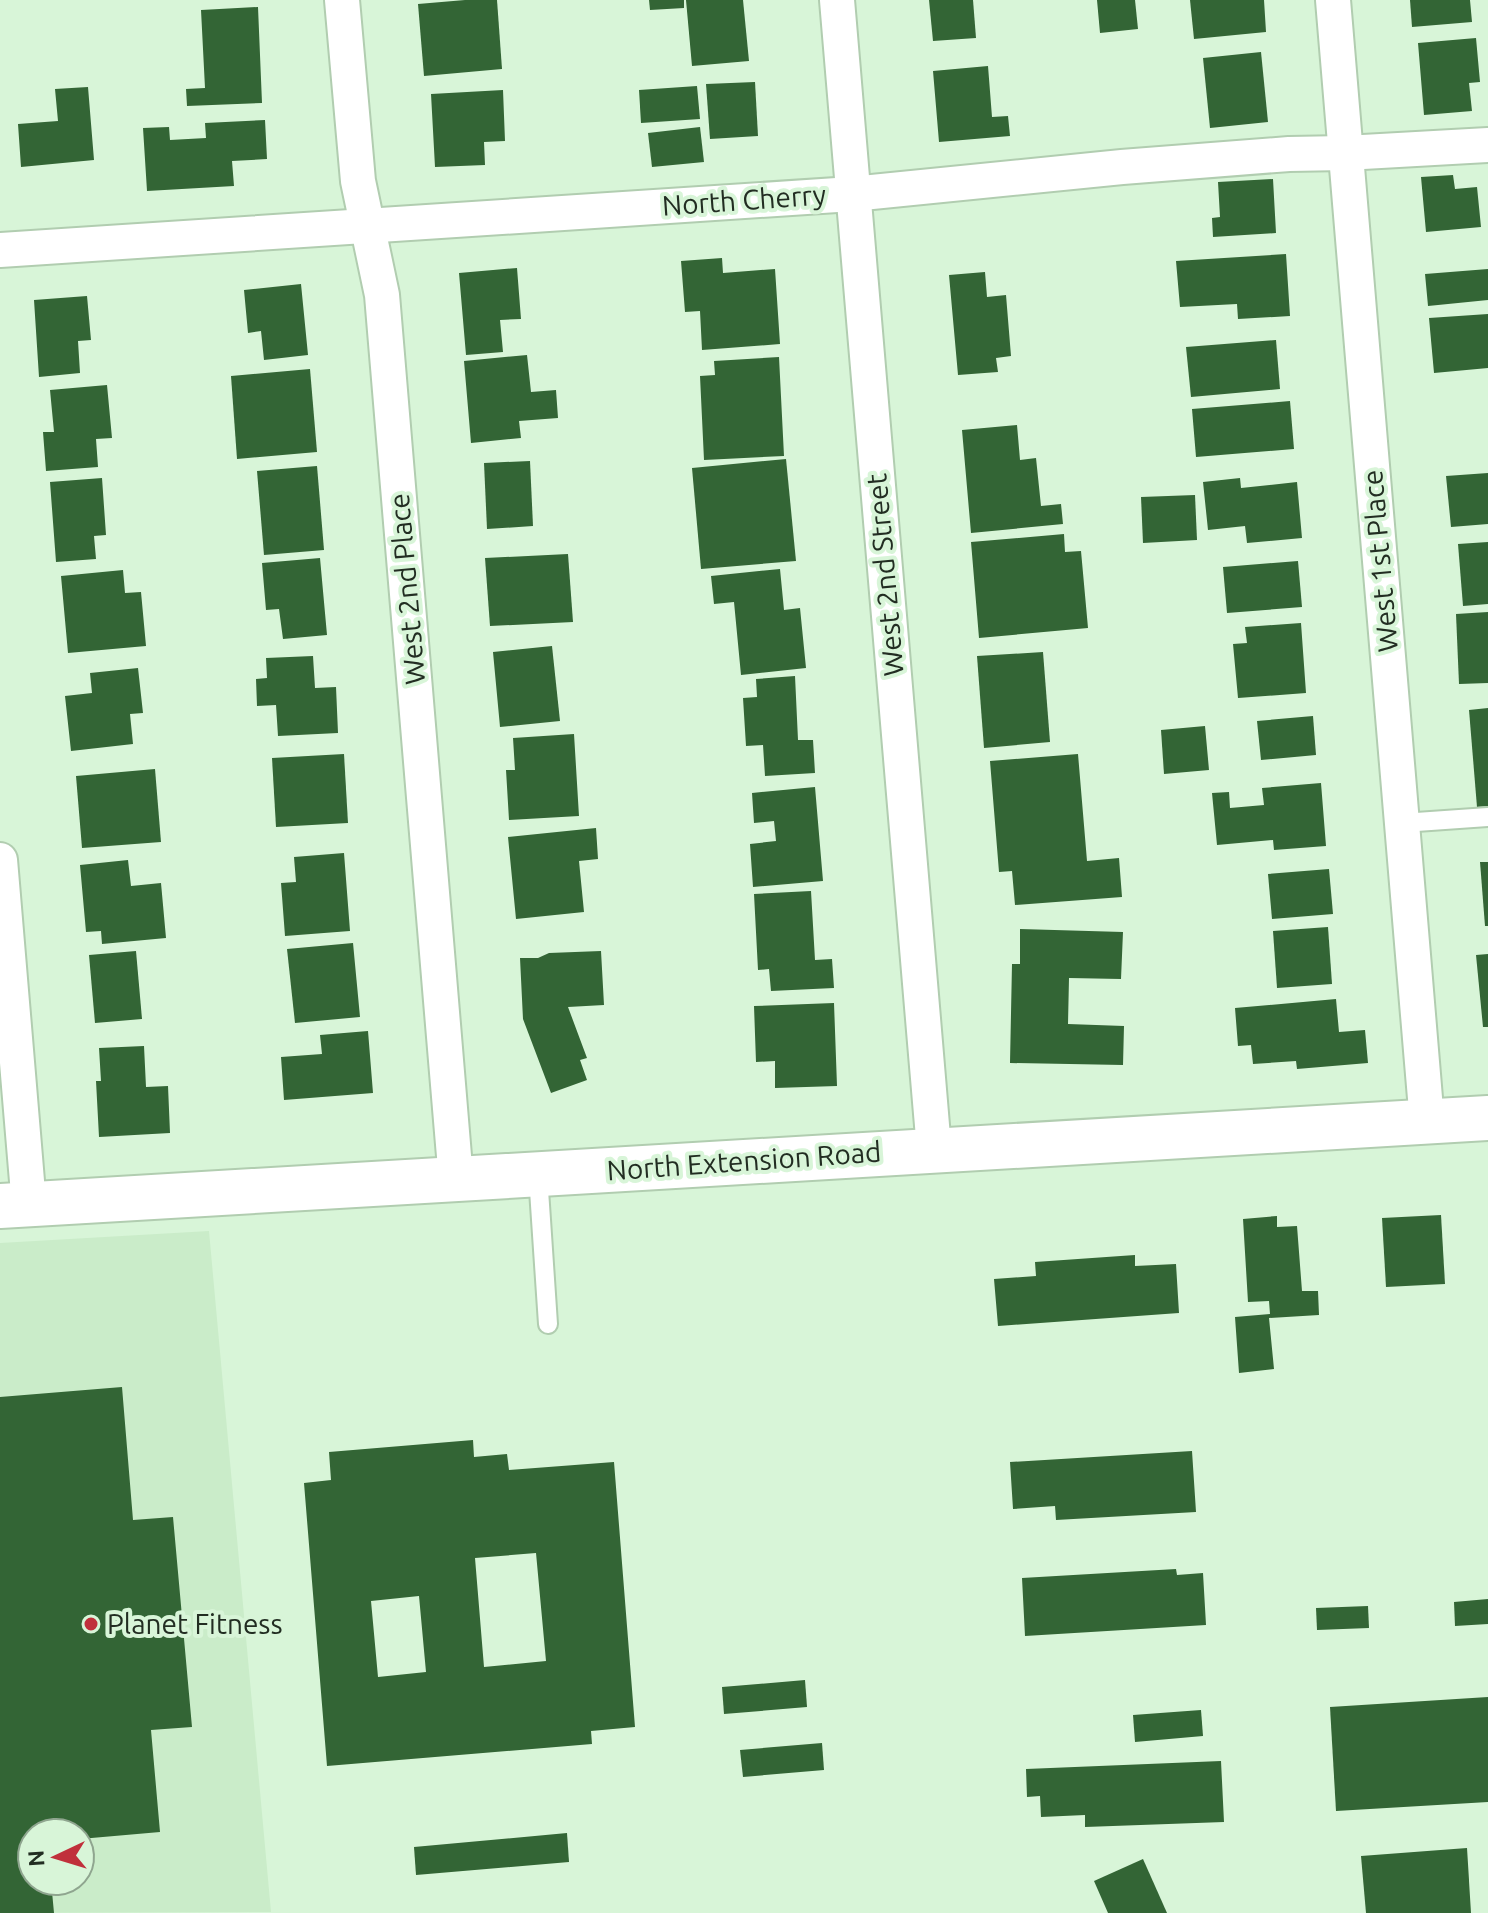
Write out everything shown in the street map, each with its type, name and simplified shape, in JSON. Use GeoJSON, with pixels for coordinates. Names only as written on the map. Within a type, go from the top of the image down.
{"type":"FeatureCollection","features":[{"type":"Feature","properties":{"kind":"street","name":"West 2nd Place"},"geometry":{"type":"LineString","coordinates":[[342,0],[358,181],[382,295],[456,1180]]}},
{"type":"Feature","properties":{"kind":"street","name":"West 2nd Street"},"geometry":{"type":"LineString","coordinates":[[837,0],[934,1149]]}},
{"type":"Feature","properties":{"kind":"street","name":"West 1st Place"},"geometry":{"type":"LineString","coordinates":[[1333,0],[1427,1122]]}},
{"type":"Feature","properties":{"kind":"street","name":"North Cherry"},"geometry":{"type":"LineString","coordinates":[[0,250],[852,194],[1289,154],[1488,145]]}},
{"type":"Feature","properties":{"kind":"street"},"geometry":{"type":"LineString","coordinates":[[0,860],[14,1205]]}},
{"type":"Feature","properties":{"kind":"street","name":"North Extension Road"},"geometry":{"type":"LineString","coordinates":[[14,1205],[1488,1118]]}},
{"type":"Feature","properties":{"kind":"lane"},"geometry":{"type":"LineString","coordinates":[[1402,823],[1488,817]]}},
{"type":"Feature","properties":{"kind":"lane"},"geometry":{"type":"LineString","coordinates":[[538,1174],[548,1324]]}},
{"type":"Feature","properties":{"kind":"shaded area"},"geometry":{"type":"Polygon","coordinates":[[[209,1231],[271,1912],[0,1913],[0,1243],[209,1231]]]}},
{"type":"Feature","properties":{"kind":"building"},"geometry":{"type":"Polygon","coordinates":[[[497,0],[502,69],[424,76],[418,4],[497,0]]]}},
{"type":"Feature","properties":{"kind":"building"},"geometry":{"type":"Polygon","coordinates":[[[649,0],[684,0],[684,8],[650,10],[649,0]]]}},
{"type":"Feature","properties":{"kind":"building"},"geometry":{"type":"Polygon","coordinates":[[[686,0],[743,0],[749,61],[692,66],[686,0]]]}},
{"type":"Feature","properties":{"kind":"building"},"geometry":{"type":"Polygon","coordinates":[[[929,0],[973,0],[976,38],[933,41],[929,0]]]}},
{"type":"Feature","properties":{"kind":"building"},"geometry":{"type":"Polygon","coordinates":[[[1097,0],[1135,0],[1138,29],[1100,33],[1097,0]]]}},
{"type":"Feature","properties":{"kind":"building"},"geometry":{"type":"Polygon","coordinates":[[[1190,0],[1264,0],[1266,32],[1194,39],[1190,0]]]}},
{"type":"Feature","properties":{"kind":"building"},"geometry":{"type":"Polygon","coordinates":[[[1410,0],[1470,0],[1472,22],[1412,27],[1410,0]]]}},
{"type":"Feature","properties":{"kind":"building"},"geometry":{"type":"Polygon","coordinates":[[[258,7],[262,103],[187,106],[186,89],[205,88],[201,10],[258,7]]]}},
{"type":"Feature","properties":{"kind":"building"},"geometry":{"type":"Polygon","coordinates":[[[1476,38],[1480,82],[1469,83],[1472,111],[1424,115],[1418,43],[1476,38]]]}},
{"type":"Feature","properties":{"kind":"building"},"geometry":{"type":"Polygon","coordinates":[[[1261,52],[1268,122],[1210,128],[1203,58],[1261,52]]]}},
{"type":"Feature","properties":{"kind":"building"},"geometry":{"type":"Polygon","coordinates":[[[988,66],[992,117],[1008,116],[1010,136],[939,142],[933,71],[988,66]]]}},
{"type":"Feature","properties":{"kind":"building"},"geometry":{"type":"Polygon","coordinates":[[[755,82],[758,136],[710,139],[706,84],[755,82]]]}},
{"type":"Feature","properties":{"kind":"building"},"geometry":{"type":"Polygon","coordinates":[[[697,86],[700,119],[641,123],[639,90],[697,86]]]}},
{"type":"Feature","properties":{"kind":"building"},"geometry":{"type":"Polygon","coordinates":[[[88,87],[94,160],[21,167],[18,124],[58,121],[55,89],[88,87]]]}},
{"type":"Feature","properties":{"kind":"building"},"geometry":{"type":"Polygon","coordinates":[[[503,90],[505,141],[484,142],[485,165],[435,167],[431,94],[503,90]]]}},
{"type":"Feature","properties":{"kind":"building"},"geometry":{"type":"Polygon","coordinates":[[[265,120],[267,159],[232,161],[234,186],[147,191],[143,128],[169,127],[170,140],[206,138],[205,123],[265,120]]]}},
{"type":"Feature","properties":{"kind":"building"},"geometry":{"type":"Polygon","coordinates":[[[700,127],[704,162],[652,167],[648,133],[700,127]]]}},
{"type":"Feature","properties":{"kind":"building"},"geometry":{"type":"Polygon","coordinates":[[[1453,175],[1455,189],[1477,187],[1481,227],[1426,232],[1421,177],[1453,175]]]}},
{"type":"Feature","properties":{"kind":"building"},"geometry":{"type":"Polygon","coordinates":[[[1273,179],[1276,233],[1213,237],[1212,218],[1220,217],[1218,182],[1273,179]]]}},
{"type":"Feature","properties":{"kind":"building"},"geometry":{"type":"Polygon","coordinates":[[[1286,254],[1290,316],[1238,319],[1237,304],[1180,307],[1176,261],[1286,254]]]}},
{"type":"Feature","properties":{"kind":"building"},"geometry":{"type":"Polygon","coordinates":[[[722,258],[723,273],[775,269],[780,344],[702,350],[700,311],[685,312],[681,261],[722,258]]]}},
{"type":"Feature","properties":{"kind":"building"},"geometry":{"type":"Polygon","coordinates":[[[517,268],[521,319],[500,320],[503,352],[466,355],[459,273],[517,268]]]}},
{"type":"Feature","properties":{"kind":"building"},"geometry":{"type":"Polygon","coordinates":[[[1488,269],[1488,300],[1428,306],[1425,274],[1488,269]]]}},
{"type":"Feature","properties":{"kind":"building"},"geometry":{"type":"Polygon","coordinates":[[[985,272],[987,297],[1006,295],[1011,356],[996,358],[998,372],[958,375],[949,275],[985,272]]]}},
{"type":"Feature","properties":{"kind":"building"},"geometry":{"type":"Polygon","coordinates":[[[301,284],[308,355],[264,360],[261,331],[248,333],[244,290],[301,284]]]}},
{"type":"Feature","properties":{"kind":"building"},"geometry":{"type":"Polygon","coordinates":[[[87,296],[91,340],[78,341],[80,373],[39,377],[34,300],[87,296]]]}},
{"type":"Feature","properties":{"kind":"building"},"geometry":{"type":"Polygon","coordinates":[[[1488,314],[1488,368],[1434,373],[1429,318],[1488,314]]]}},
{"type":"Feature","properties":{"kind":"building"},"geometry":{"type":"Polygon","coordinates":[[[1276,340],[1280,389],[1191,397],[1186,347],[1276,340]]]}},
{"type":"Feature","properties":{"kind":"building"},"geometry":{"type":"Polygon","coordinates":[[[527,355],[531,392],[556,390],[558,418],[519,421],[521,438],[471,443],[464,361],[527,355]]]}},
{"type":"Feature","properties":{"kind":"building"},"geometry":{"type":"Polygon","coordinates":[[[779,357],[784,456],[704,460],[700,376],[715,375],[714,361],[779,357]]]}},
{"type":"Feature","properties":{"kind":"building"},"geometry":{"type":"Polygon","coordinates":[[[310,369],[317,452],[237,459],[231,376],[310,369]]]}},
{"type":"Feature","properties":{"kind":"building"},"geometry":{"type":"Polygon","coordinates":[[[107,385],[112,438],[96,439],[98,467],[46,471],[43,432],[54,432],[50,390],[107,385]]]}},
{"type":"Feature","properties":{"kind":"building"},"geometry":{"type":"Polygon","coordinates":[[[1290,401],[1294,449],[1196,457],[1192,409],[1290,401]]]}},
{"type":"Feature","properties":{"kind":"building"},"geometry":{"type":"Polygon","coordinates":[[[1017,425],[1020,460],[1036,458],[1041,506],[1061,504],[1063,524],[971,533],[962,430],[1017,425]]]}},
{"type":"Feature","properties":{"kind":"building"},"geometry":{"type":"Polygon","coordinates":[[[786,459],[796,561],[701,569],[692,468],[786,459]]]}},
{"type":"Feature","properties":{"kind":"building"},"geometry":{"type":"Polygon","coordinates":[[[530,461],[533,526],[487,529],[484,463],[530,461]]]}},
{"type":"Feature","properties":{"kind":"building"},"geometry":{"type":"Polygon","coordinates":[[[317,466],[324,550],[264,555],[257,471],[317,466]]]}},
{"type":"Feature","properties":{"kind":"building"},"geometry":{"type":"Polygon","coordinates":[[[1488,473],[1488,524],[1451,527],[1446,476],[1488,473]]]}},
{"type":"Feature","properties":{"kind":"building"},"geometry":{"type":"Polygon","coordinates":[[[102,478],[106,535],[94,536],[96,559],[56,562],[50,482],[102,478]]]}},
{"type":"Feature","properties":{"kind":"building"},"geometry":{"type":"Polygon","coordinates":[[[1240,478],[1241,488],[1297,482],[1302,538],[1247,543],[1245,526],[1208,530],[1203,482],[1240,478]]]}},
{"type":"Feature","properties":{"kind":"building"},"geometry":{"type":"Polygon","coordinates":[[[1195,495],[1197,540],[1143,543],[1141,497],[1195,495]]]}},
{"type":"Feature","properties":{"kind":"building"},"geometry":{"type":"Polygon","coordinates":[[[1064,534],[1065,552],[1081,551],[1088,628],[979,638],[971,542],[1064,534]]]}},
{"type":"Feature","properties":{"kind":"building"},"geometry":{"type":"Polygon","coordinates":[[[1488,542],[1488,604],[1463,606],[1458,544],[1488,542]]]}},
{"type":"Feature","properties":{"kind":"building"},"geometry":{"type":"Polygon","coordinates":[[[568,554],[573,622],[490,626],[485,558],[568,554]]]}},
{"type":"Feature","properties":{"kind":"building"},"geometry":{"type":"Polygon","coordinates":[[[320,558],[327,635],[283,639],[279,609],[266,610],[262,563],[320,558]]]}},
{"type":"Feature","properties":{"kind":"building"},"geometry":{"type":"Polygon","coordinates":[[[1298,561],[1302,607],[1227,613],[1223,567],[1298,561]]]}},
{"type":"Feature","properties":{"kind":"building"},"geometry":{"type":"Polygon","coordinates":[[[780,569],[784,610],[800,608],[806,668],[741,675],[734,602],[714,604],[711,576],[780,569]]]}},
{"type":"Feature","properties":{"kind":"building"},"geometry":{"type":"Polygon","coordinates":[[[123,570],[125,593],[141,592],[146,646],[68,653],[61,576],[123,570]]]}},
{"type":"Feature","properties":{"kind":"building"},"geometry":{"type":"Polygon","coordinates":[[[1488,612],[1488,683],[1459,684],[1456,614],[1488,612]]]}},
{"type":"Feature","properties":{"kind":"building"},"geometry":{"type":"Polygon","coordinates":[[[1301,623],[1306,693],[1238,698],[1233,644],[1247,643],[1245,627],[1301,623]]]}},
{"type":"Feature","properties":{"kind":"building"},"geometry":{"type":"Polygon","coordinates":[[[552,646],[560,721],[500,727],[493,652],[552,646]]]}},
{"type":"Feature","properties":{"kind":"building"},"geometry":{"type":"Polygon","coordinates":[[[1043,652],[1050,742],[984,748],[977,656],[1043,652]]]}},
{"type":"Feature","properties":{"kind":"building"},"geometry":{"type":"Polygon","coordinates":[[[313,656],[315,688],[336,687],[338,733],[278,736],[276,705],[257,706],[256,679],[267,678],[266,658],[313,656]]]}},
{"type":"Feature","properties":{"kind":"building"},"geometry":{"type":"Polygon","coordinates":[[[138,668],[143,713],[130,714],[133,744],[71,751],[65,696],[92,693],[90,673],[138,668]]]}},
{"type":"Feature","properties":{"kind":"building"},"geometry":{"type":"Polygon","coordinates":[[[795,676],[798,740],[813,740],[815,773],[765,776],[763,745],[746,746],[743,698],[757,697],[756,679],[795,676]]]}},
{"type":"Feature","properties":{"kind":"building"},"geometry":{"type":"Polygon","coordinates":[[[1488,708],[1488,806],[1477,807],[1469,710],[1488,708]]]}},
{"type":"Feature","properties":{"kind":"building"},"geometry":{"type":"Polygon","coordinates":[[[1313,716],[1316,755],[1261,760],[1257,721],[1313,716]]]}},
{"type":"Feature","properties":{"kind":"building"},"geometry":{"type":"Polygon","coordinates":[[[1205,726],[1209,770],[1164,774],[1161,730],[1205,726]]]}},
{"type":"Feature","properties":{"kind":"building"},"geometry":{"type":"Polygon","coordinates":[[[574,734],[579,816],[509,820],[506,770],[515,770],[513,738],[574,734]]]}},
{"type":"Feature","properties":{"kind":"building"},"geometry":{"type":"Polygon","coordinates":[[[344,754],[348,823],[276,827],[272,758],[344,754]]]}},
{"type":"Feature","properties":{"kind":"building"},"geometry":{"type":"Polygon","coordinates":[[[1078,754],[1087,861],[1119,858],[1122,897],[1015,905],[1012,871],[999,872],[990,761],[1078,754]]]}},
{"type":"Feature","properties":{"kind":"building"},"geometry":{"type":"Polygon","coordinates":[[[155,769],[161,842],[82,848],[76,776],[155,769]]]}},
{"type":"Feature","properties":{"kind":"building"},"geometry":{"type":"Polygon","coordinates":[[[1321,783],[1326,846],[1274,850],[1273,840],[1217,845],[1212,793],[1229,792],[1230,808],[1264,805],[1262,788],[1321,783]]]}},
{"type":"Feature","properties":{"kind":"building"},"geometry":{"type":"Polygon","coordinates":[[[815,787],[823,881],[753,887],[750,844],[776,841],[774,821],[754,823],[752,793],[815,787]]]}},
{"type":"Feature","properties":{"kind":"building"},"geometry":{"type":"Polygon","coordinates":[[[596,828],[598,859],[579,861],[584,912],[516,919],[508,837],[596,828]]]}},
{"type":"Feature","properties":{"kind":"building"},"geometry":{"type":"Polygon","coordinates":[[[344,853],[350,931],[285,936],[281,883],[296,882],[294,857],[344,853]]]}},
{"type":"Feature","properties":{"kind":"building"},"geometry":{"type":"Polygon","coordinates":[[[128,860],[131,886],[161,883],[166,938],[102,944],[101,931],[86,932],[80,865],[128,860]]]}},
{"type":"Feature","properties":{"kind":"building"},"geometry":{"type":"Polygon","coordinates":[[[1480,862],[1488,862],[1488,926],[1485,926],[1480,862]]]}},
{"type":"Feature","properties":{"kind":"building"},"geometry":{"type":"Polygon","coordinates":[[[1329,869],[1333,914],[1272,919],[1268,874],[1329,869]]]}},
{"type":"Feature","properties":{"kind":"building"},"geometry":{"type":"Polygon","coordinates":[[[811,891],[815,960],[832,959],[834,988],[771,991],[769,969],[758,970],[754,894],[811,891]]]}},
{"type":"Feature","properties":{"kind":"building"},"geometry":{"type":"Polygon","coordinates":[[[1328,927],[1332,984],[1277,988],[1273,931],[1328,927]]]}},
{"type":"Feature","properties":{"kind":"building"},"geometry":{"type":"Polygon","coordinates":[[[1020,929],[1123,932],[1121,979],[1069,978],[1068,1024],[1124,1026],[1123,1065],[1010,1063],[1012,964],[1020,964],[1020,929]]]}},
{"type":"Feature","properties":{"kind":"building"},"geometry":{"type":"Polygon","coordinates":[[[353,943],[360,1017],[295,1023],[287,949],[353,943]]]}},
{"type":"Feature","properties":{"kind":"building"},"geometry":{"type":"Polygon","coordinates":[[[136,951],[142,1019],[95,1023],[89,955],[136,951]]]}},
{"type":"Feature","properties":{"kind":"building"},"geometry":{"type":"Polygon","coordinates":[[[601,951],[604,1005],[568,1007],[587,1058],[580,1060],[587,1080],[551,1093],[523,1019],[520,958],[538,958],[549,953],[601,951]]]}},
{"type":"Feature","properties":{"kind":"building"},"geometry":{"type":"Polygon","coordinates":[[[1488,954],[1488,1027],[1483,1027],[1476,955],[1488,954]]]}},
{"type":"Feature","properties":{"kind":"building"},"geometry":{"type":"Polygon","coordinates":[[[1336,999],[1339,1032],[1365,1030],[1368,1063],[1297,1069],[1296,1061],[1253,1064],[1251,1045],[1238,1046],[1235,1008],[1336,999]]]}},
{"type":"Feature","properties":{"kind":"building"},"geometry":{"type":"Polygon","coordinates":[[[834,1003],[837,1086],[775,1088],[775,1061],[756,1062],[754,1006],[834,1003]]]}},
{"type":"Feature","properties":{"kind":"building"},"geometry":{"type":"Polygon","coordinates":[[[368,1031],[373,1093],[284,1100],[281,1057],[322,1054],[320,1035],[368,1031]]]}},
{"type":"Feature","properties":{"kind":"building"},"geometry":{"type":"Polygon","coordinates":[[[144,1046],[146,1087],[168,1086],[170,1133],[99,1137],[96,1081],[101,1081],[99,1048],[144,1046]]]}},
{"type":"Feature","properties":{"kind":"building"},"geometry":{"type":"Polygon","coordinates":[[[1441,1215],[1445,1284],[1386,1287],[1382,1218],[1441,1215]]]}},
{"type":"Feature","properties":{"kind":"building"},"geometry":{"type":"Polygon","coordinates":[[[1277,1216],[1277,1227],[1297,1226],[1302,1291],[1318,1291],[1319,1315],[1269,1318],[1274,1369],[1239,1373],[1235,1317],[1270,1314],[1269,1301],[1248,1302],[1243,1219],[1277,1216]]]}},
{"type":"Feature","properties":{"kind":"building"},"geometry":{"type":"Polygon","coordinates":[[[1135,1255],[1135,1266],[1176,1264],[1179,1313],[998,1326],[994,1279],[1036,1276],[1035,1262],[1135,1255]]]}},
{"type":"Feature","properties":{"kind":"building","name":"Planet Fitness"},"geometry":{"type":"Polygon","coordinates":[[[122,1387],[133,1520],[173,1517],[192,1727],[151,1730],[160,1832],[96,1838],[96,1817],[16,1817],[16,1897],[52,1897],[54,1913],[0,1913],[0,1397],[122,1387]]]}},
{"type":"Feature","properties":{"kind":"building"},"geometry":{"type":"Polygon","coordinates":[[[473,1440],[474,1457],[507,1454],[509,1470],[614,1462],[635,1727],[591,1731],[592,1744],[327,1766],[304,1483],[331,1480],[329,1452],[473,1440]],[[536,1553],[475,1558],[484,1667],[546,1661],[536,1553]],[[419,1596],[371,1601],[378,1677],[426,1672],[419,1596]]]}},
{"type":"Feature","properties":{"kind":"building"},"geometry":{"type":"Polygon","coordinates":[[[1192,1451],[1196,1512],[1056,1520],[1055,1506],[1013,1509],[1010,1462],[1192,1451]]]}},
{"type":"Feature","properties":{"kind":"building"},"geometry":{"type":"Polygon","coordinates":[[[1176,1569],[1177,1575],[1203,1573],[1206,1625],[1025,1636],[1022,1578],[1176,1569]]]}},
{"type":"Feature","properties":{"kind":"building"},"geometry":{"type":"Polygon","coordinates":[[[1488,1599],[1488,1624],[1455,1626],[1454,1602],[1488,1599]]]}},
{"type":"Feature","properties":{"kind":"building"},"geometry":{"type":"Polygon","coordinates":[[[1368,1606],[1369,1628],[1317,1630],[1316,1608],[1368,1606]]]}},
{"type":"Feature","properties":{"kind":"building"},"geometry":{"type":"Polygon","coordinates":[[[805,1680],[807,1707],[724,1714],[722,1687],[805,1680]]]}},
{"type":"Feature","properties":{"kind":"building"},"geometry":{"type":"Polygon","coordinates":[[[1488,1697],[1488,1802],[1336,1811],[1330,1707],[1488,1697]]]}},
{"type":"Feature","properties":{"kind":"building"},"geometry":{"type":"Polygon","coordinates":[[[1201,1710],[1203,1736],[1135,1742],[1133,1715],[1201,1710]]]}},
{"type":"Feature","properties":{"kind":"building"},"geometry":{"type":"Polygon","coordinates":[[[822,1743],[824,1770],[743,1777],[740,1750],[822,1743]]]}},
{"type":"Feature","properties":{"kind":"building"},"geometry":{"type":"Polygon","coordinates":[[[1221,1761],[1224,1822],[1085,1827],[1085,1815],[1041,1817],[1040,1796],[1027,1797],[1026,1769],[1221,1761]]]}},
{"type":"Feature","properties":{"kind":"building"},"geometry":{"type":"Polygon","coordinates":[[[567,1833],[569,1862],[416,1875],[414,1847],[567,1833]]]}},
{"type":"Feature","properties":{"kind":"building"},"geometry":{"type":"Polygon","coordinates":[[[1467,1848],[1471,1913],[1366,1913],[1361,1856],[1467,1848]]]}},
{"type":"Feature","properties":{"kind":"building"},"geometry":{"type":"Polygon","coordinates":[[[1143,1859],[1167,1913],[1108,1913],[1094,1881],[1143,1859]]]}},
{"type":"Feature","properties":{"kind":"place","name":"Planet Fitness"},"geometry":{"type":"Point","coordinates":[91,1624]}}]}
